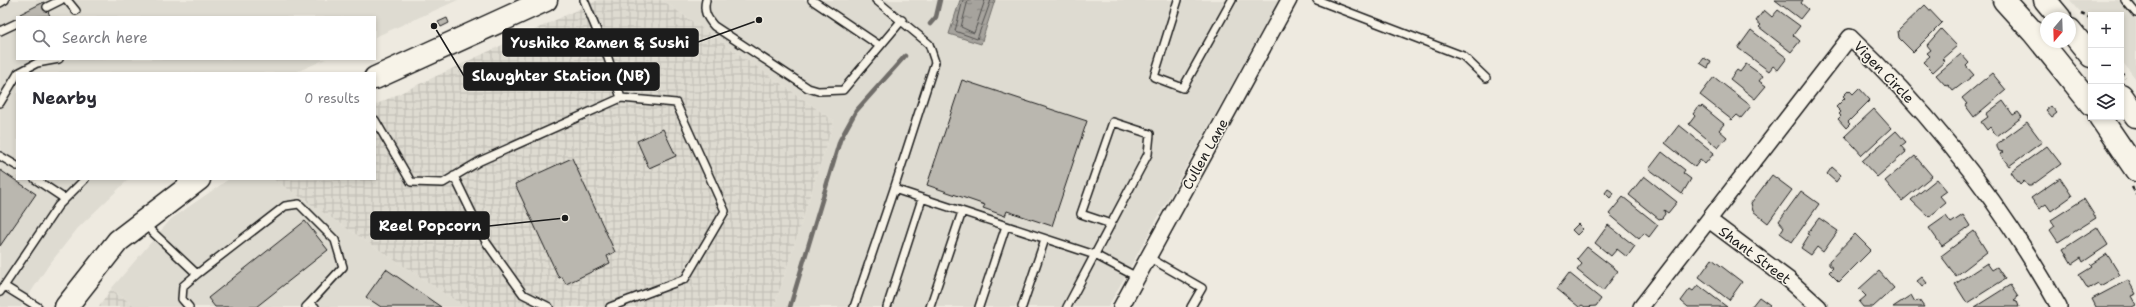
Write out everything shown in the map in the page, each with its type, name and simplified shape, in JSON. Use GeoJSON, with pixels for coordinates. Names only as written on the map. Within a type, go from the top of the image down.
{"type":"FeatureCollection","features":[{"type":"Feature","properties":{"kind":"main road"},"geometry":{"type":"LineString","coordinates":[[376,78],[546,0]]}},
{"type":"Feature","properties":{"kind":"main road"},"geometry":{"type":"LineString","coordinates":[[2004,0],[2051,54],[2088,100]]}},
{"type":"Feature","properties":{"kind":"main road"},"geometry":{"type":"LineString","coordinates":[[2045,0],[2059,12]]}},
{"type":"Feature","properties":{"kind":"main road"},"geometry":{"type":"LineString","coordinates":[[2076,31],[2088,51]]}},
{"type":"Feature","properties":{"kind":"main road"},"geometry":{"type":"LineString","coordinates":[[2124,99],[2136,116]]}},
{"type":"Feature","properties":{"kind":"main road"},"geometry":{"type":"LineString","coordinates":[[2102,120],[2136,170]]}},
{"type":"Feature","properties":{"kind":"main road"},"geometry":{"type":"LineString","coordinates":[[66,307],[118,241],[198,180]]}},
{"type":"Feature","properties":{"kind":"street","name":"Cullen Lane"},"geometry":{"type":"LineString","coordinates":[[1121,307],[1289,0]]}},
{"type":"Feature","properties":{"kind":"street","name":"Vigen Circle"},"geometry":{"type":"LineString","coordinates":[[1641,307],[1850,37],[1889,75],[1947,141],[2019,237],[2059,307]]}},
{"type":"Feature","properties":{"kind":"street","name":"Shant Street"},"geometry":{"type":"LineString","coordinates":[[1709,220],[1789,280],[1819,307]]}},
{"type":"Feature","properties":{"kind":"lane"},"geometry":{"type":"LineString","coordinates":[[0,3],[5,0]]}},
{"type":"Feature","properties":{"kind":"lane"},"geometry":{"type":"LineString","coordinates":[[47,7],[61,0]]}},
{"type":"Feature","properties":{"kind":"lane"},"geometry":{"type":"LineString","coordinates":[[67,0],[76,11]]}},
{"type":"Feature","properties":{"kind":"lane"},"geometry":{"type":"LineString","coordinates":[[584,0],[607,55],[621,98]]}},
{"type":"Feature","properties":{"kind":"lane"},"geometry":{"type":"LineString","coordinates":[[706,0],[704,6],[707,18],[714,26],[808,88],[818,91],[843,90],[902,20]]}},
{"type":"Feature","properties":{"kind":"lane"},"geometry":{"type":"LineString","coordinates":[[812,0],[880,46]]}},
{"type":"Feature","properties":{"kind":"lane"},"geometry":{"type":"LineString","coordinates":[[1178,0],[1154,77],[1183,88],[1232,0]]}},
{"type":"Feature","properties":{"kind":"lane"},"geometry":{"type":"LineString","coordinates":[[1317,0],[1463,56],[1486,78]]}},
{"type":"Feature","properties":{"kind":"lane"},"geometry":{"type":"LineString","coordinates":[[2125,0],[2136,13]]}},
{"type":"Feature","properties":{"kind":"lane"},"geometry":{"type":"LineString","coordinates":[[854,307],[935,62],[929,44],[881,1]]}},
{"type":"Feature","properties":{"kind":"lane"},"geometry":{"type":"LineString","coordinates":[[0,31],[16,23]]}},
{"type":"Feature","properties":{"kind":"lane"},"geometry":{"type":"LineString","coordinates":[[21,72],[37,63],[54,60]]}},
{"type":"Feature","properties":{"kind":"lane"},"geometry":{"type":"LineString","coordinates":[[1,101],[16,77]]}},
{"type":"Feature","properties":{"kind":"lane"},"geometry":{"type":"LineString","coordinates":[[376,122],[411,182],[443,183],[480,161],[621,98],[676,103],[725,211],[685,279],[610,307]]}},
{"type":"Feature","properties":{"kind":"lane"},"geometry":{"type":"LineString","coordinates":[[1068,307],[1148,154],[1150,134],[1113,122],[1080,214],[1111,224]]}},
{"type":"Feature","properties":{"kind":"lane"},"geometry":{"type":"LineString","coordinates":[[0,156],[16,165]]}},
{"type":"Feature","properties":{"kind":"lane"},"geometry":{"type":"LineString","coordinates":[[454,176],[486,242],[523,294],[549,307]]}},
{"type":"Feature","properties":{"kind":"lane"},"geometry":{"type":"LineString","coordinates":[[36,180],[65,199]]}},
{"type":"Feature","properties":{"kind":"lane"},"geometry":{"type":"LineString","coordinates":[[38,307],[2,289],[58,206],[84,180]]}},
{"type":"Feature","properties":{"kind":"lane"},"geometry":{"type":"LineString","coordinates":[[894,189],[1095,255],[1137,277]]}},
{"type":"Feature","properties":{"kind":"lane"},"geometry":{"type":"LineString","coordinates":[[887,307],[922,199]]}},
{"type":"Feature","properties":{"kind":"lane"},"geometry":{"type":"LineString","coordinates":[[189,307],[182,299],[183,286],[285,206],[299,204],[335,240],[343,267],[310,306]]}},
{"type":"Feature","properties":{"kind":"lane"},"geometry":{"type":"LineString","coordinates":[[930,307],[962,212]]}},
{"type":"Feature","properties":{"kind":"lane"},"geometry":{"type":"LineString","coordinates":[[142,222],[197,274]]}},
{"type":"Feature","properties":{"kind":"lane"},"geometry":{"type":"LineString","coordinates":[[979,307],[1006,226]]}},
{"type":"Feature","properties":{"kind":"lane"},"geometry":{"type":"LineString","coordinates":[[1022,307],[1045,239]]}},
{"type":"Feature","properties":{"kind":"lane"},"geometry":{"type":"LineString","coordinates":[[1148,257],[1202,288],[1192,307]]}},
{"type":"Feature","properties":{"kind":"path"},"geometry":{"type":"LineString","coordinates":[[2076,20],[2088,18]]}},
{"type":"Feature","properties":{"kind":"shaded area"},"geometry":{"type":"Polygon","coordinates":[[[0,0],[458,0],[376,37],[376,16],[16,16],[16,60],[324,60],[296,72],[16,72],[16,180],[128,180],[78,228],[48,266],[21,307],[0,307],[0,0]]]}},
{"type":"Feature","properties":{"kind":"shaded area"},"geometry":{"type":"Polygon","coordinates":[[[598,0],[662,0],[834,121],[774,307],[465,307],[274,180],[376,180],[376,105],[598,0]]]}},
{"type":"Feature","properties":{"kind":"shaded area"},"geometry":{"type":"Polygon","coordinates":[[[662,0],[1279,0],[1108,307],[774,307],[834,121],[662,0]]]}},
{"type":"Feature","properties":{"kind":"shaded area"},"geometry":{"type":"Polygon","coordinates":[[[2070,0],[2136,0],[2136,79],[2124,64],[2124,12],[2088,12],[2088,21],[2070,0]]]}},
{"type":"Feature","properties":{"kind":"shaded area"},"geometry":{"type":"Polygon","coordinates":[[[228,180],[274,180],[465,307],[136,307],[111,289],[171,219],[228,180]]]}},
{"type":"Feature","properties":{"kind":"shaded area"},"geometry":{"type":"Polygon","coordinates":[[[111,289],[136,307],[99,307],[111,289]]]}},
{"type":"Feature","properties":{"kind":"water"},"geometry":{"type":"Polygon","coordinates":[[[960,0],[995,0],[981,44],[949,34],[960,0]]]}},
{"type":"Feature","properties":{"kind":"building"},"geometry":{"type":"Polygon","coordinates":[[[1775,0],[1803,0],[1801,3],[1808,9],[1800,19],[1775,0]]]}},
{"type":"Feature","properties":{"kind":"building"},"geometry":{"type":"Polygon","coordinates":[[[44,2],[50,16],[21,16],[20,14],[44,2]]]}},
{"type":"Feature","properties":{"kind":"building"},"geometry":{"type":"Polygon","coordinates":[[[1925,5],[1942,23],[1913,52],[1899,38],[1898,31],[1925,5]]]}},
{"type":"Feature","properties":{"kind":"building"},"geometry":{"type":"Polygon","coordinates":[[[1764,10],[1772,17],[1778,10],[1800,26],[1793,35],[1800,41],[1791,52],[1759,27],[1761,25],[1756,21],[1764,10]]]}},
{"type":"Feature","properties":{"kind":"building"},"geometry":{"type":"Polygon","coordinates":[[[447,18],[449,23],[441,27],[438,22],[447,18]]]}},
{"type":"Feature","properties":{"kind":"building"},"geometry":{"type":"Polygon","coordinates":[[[1941,29],[1957,46],[1942,59],[1945,61],[1933,72],[1923,62],[1930,56],[1927,53],[1931,50],[1927,45],[1941,29]]]}},
{"type":"Feature","properties":{"kind":"building"},"geometry":{"type":"Polygon","coordinates":[[[1751,30],[1787,58],[1778,70],[1773,66],[1769,71],[1738,48],[1751,30]]]}},
{"type":"Feature","properties":{"kind":"building"},"geometry":{"type":"Polygon","coordinates":[[[1961,54],[1969,63],[1966,66],[1974,75],[1953,91],[1936,75],[1961,54]]]}},
{"type":"Feature","properties":{"kind":"building"},"geometry":{"type":"Polygon","coordinates":[[[1704,58],[1711,62],[1708,68],[1700,63],[1704,58]]]}},
{"type":"Feature","properties":{"kind":"building"},"geometry":{"type":"Polygon","coordinates":[[[1746,64],[1763,76],[1759,81],[1766,86],[1755,99],[1730,79],[1737,70],[1740,72],[1746,64]]]}},
{"type":"Feature","properties":{"kind":"building"},"geometry":{"type":"Polygon","coordinates":[[[1992,73],[2006,90],[1974,117],[1965,105],[1967,104],[1962,98],[1992,73]]]}},
{"type":"Feature","properties":{"kind":"building"},"geometry":{"type":"Polygon","coordinates":[[[1714,77],[1751,106],[1741,118],[1737,115],[1732,120],[1700,95],[1714,77]]]}},
{"type":"Feature","properties":{"kind":"building"},"geometry":{"type":"Polygon","coordinates":[[[962,80],[1087,121],[1052,226],[1007,211],[1005,216],[983,208],[985,205],[927,185],[962,80]]]}},
{"type":"Feature","properties":{"kind":"building"},"geometry":{"type":"Polygon","coordinates":[[[1859,88],[1870,100],[1848,122],[1850,124],[1846,128],[1838,119],[1841,116],[1839,114],[1841,112],[1836,107],[1845,98],[1843,96],[1849,90],[1853,94],[1859,88]]]}},
{"type":"Feature","properties":{"kind":"building"},"geometry":{"type":"Polygon","coordinates":[[[2003,101],[2013,115],[2018,112],[2022,117],[1997,136],[1990,127],[1987,130],[1981,122],[1988,117],[1986,114],[2003,101]]]}},
{"type":"Feature","properties":{"kind":"building"},"geometry":{"type":"Polygon","coordinates":[[[1699,106],[1702,106],[1724,124],[1719,130],[1727,137],[1718,148],[1689,124],[1695,116],[1693,114],[1699,106]]]}},
{"type":"Feature","properties":{"kind":"building"},"geometry":{"type":"Polygon","coordinates":[[[2051,106],[2057,113],[2052,117],[2046,110],[2051,106]]]}},
{"type":"Feature","properties":{"kind":"building"},"geometry":{"type":"Polygon","coordinates":[[[1874,109],[1891,128],[1862,155],[1845,136],[1874,109]]]}},
{"type":"Feature","properties":{"kind":"building"},"geometry":{"type":"Polygon","coordinates":[[[2027,122],[2042,142],[2009,166],[2000,154],[2003,152],[1999,151],[1997,144],[2027,122]]]}},
{"type":"Feature","properties":{"kind":"building"},"geometry":{"type":"Polygon","coordinates":[[[1679,125],[1714,153],[1705,164],[1700,160],[1695,167],[1665,143],[1679,125]]]}},
{"type":"Feature","properties":{"kind":"building"},"geometry":{"type":"Polygon","coordinates":[[[663,129],[676,156],[649,168],[637,141],[663,129]]]}},
{"type":"Feature","properties":{"kind":"building"},"geometry":{"type":"Polygon","coordinates":[[[1896,131],[1906,142],[1901,146],[1906,152],[1877,177],[1862,161],[1896,131]]]}},
{"type":"Feature","properties":{"kind":"building"},"geometry":{"type":"Polygon","coordinates":[[[2047,146],[2061,164],[2031,186],[2028,186],[2024,181],[2020,185],[2011,172],[2047,146]]]}},
{"type":"Feature","properties":{"kind":"building"},"geometry":{"type":"Polygon","coordinates":[[[1662,152],[1685,170],[1683,173],[1691,179],[1682,194],[1649,169],[1662,152]]]}},
{"type":"Feature","properties":{"kind":"building"},"geometry":{"type":"Polygon","coordinates":[[[1915,156],[1932,176],[1902,201],[1885,181],[1915,156]]]}},
{"type":"Feature","properties":{"kind":"building"},"geometry":{"type":"Polygon","coordinates":[[[572,158],[615,252],[607,256],[610,263],[566,284],[562,277],[559,278],[515,184],[572,158]]]}},
{"type":"Feature","properties":{"kind":"building"},"geometry":{"type":"Polygon","coordinates":[[[1832,167],[1841,175],[1836,182],[1827,174],[1832,167]]]}},
{"type":"Feature","properties":{"kind":"building"},"geometry":{"type":"Polygon","coordinates":[[[0,170],[36,194],[0,246],[0,170]]]}},
{"type":"Feature","properties":{"kind":"building"},"geometry":{"type":"Polygon","coordinates":[[[1772,175],[1792,190],[1768,223],[1753,211],[1751,203],[1772,175]]]}},
{"type":"Feature","properties":{"kind":"building"},"geometry":{"type":"Polygon","coordinates":[[[1644,176],[1677,202],[1668,213],[1664,210],[1665,214],[1662,218],[1659,219],[1629,195],[1644,176]]]}},
{"type":"Feature","properties":{"kind":"building"},"geometry":{"type":"Polygon","coordinates":[[[2060,178],[2072,196],[2051,211],[2046,204],[2039,209],[2031,198],[2060,178]]]}},
{"type":"Feature","properties":{"kind":"building"},"geometry":{"type":"Polygon","coordinates":[[[1937,179],[1947,191],[1940,196],[1946,203],[1929,217],[1911,200],[1937,179]]]}},
{"type":"Feature","properties":{"kind":"building"},"geometry":{"type":"Polygon","coordinates":[[[1608,189],[1614,193],[1610,198],[1605,193],[1608,189]]]}},
{"type":"Feature","properties":{"kind":"building"},"geometry":{"type":"Polygon","coordinates":[[[1801,191],[1819,204],[1792,242],[1780,233],[1784,227],[1779,221],[1801,191]]]}},
{"type":"Feature","properties":{"kind":"building"},"geometry":{"type":"Polygon","coordinates":[[[1623,197],[1658,225],[1649,237],[1644,233],[1639,239],[1609,214],[1623,197]]]}},
{"type":"Feature","properties":{"kind":"building"},"geometry":{"type":"Polygon","coordinates":[[[2084,199],[2096,218],[2058,242],[2050,230],[2055,226],[2051,220],[2084,199]]]}},
{"type":"Feature","properties":{"kind":"building"},"geometry":{"type":"Polygon","coordinates":[[[1963,215],[1970,226],[1942,246],[1929,228],[1946,216],[1951,223],[1963,215]]]}},
{"type":"Feature","properties":{"kind":"building"},"geometry":{"type":"Polygon","coordinates":[[[1819,218],[1838,231],[1823,252],[1817,247],[1811,255],[1801,248],[1809,235],[1807,234],[1819,218]]]}},
{"type":"Feature","properties":{"kind":"building"},"geometry":{"type":"Polygon","coordinates":[[[305,221],[328,250],[256,307],[215,307],[208,298],[305,221]]]}},
{"type":"Feature","properties":{"kind":"building"},"geometry":{"type":"Polygon","coordinates":[[[1578,224],[1583,229],[1577,235],[1572,230],[1578,224]]]}},
{"type":"Feature","properties":{"kind":"building"},"geometry":{"type":"Polygon","coordinates":[[[1608,225],[1635,246],[1627,257],[1617,249],[1611,256],[1595,243],[1608,225]]]}},
{"type":"Feature","properties":{"kind":"building"},"geometry":{"type":"Polygon","coordinates":[[[2097,227],[2108,245],[2083,262],[2081,258],[2072,264],[2063,249],[2097,227]]]}},
{"type":"Feature","properties":{"kind":"building"},"geometry":{"type":"Polygon","coordinates":[[[1974,231],[1987,252],[1956,276],[1941,256],[1974,231]]]}},
{"type":"Feature","properties":{"kind":"building"},"geometry":{"type":"Polygon","coordinates":[[[1855,234],[1871,250],[1839,282],[1829,272],[1833,268],[1829,265],[1829,261],[1855,234]]]}},
{"type":"Feature","properties":{"kind":"building"},"geometry":{"type":"Polygon","coordinates":[[[1587,247],[1618,271],[1603,291],[1577,270],[1582,264],[1577,259],[1587,247]]]}},
{"type":"Feature","properties":{"kind":"building"},"geometry":{"type":"Polygon","coordinates":[[[2107,254],[2120,275],[2100,286],[2098,283],[2088,289],[2079,275],[2092,267],[2090,265],[2107,254]]]}},
{"type":"Feature","properties":{"kind":"building"},"geometry":{"type":"Polygon","coordinates":[[[1712,259],[1742,282],[1729,300],[1699,277],[1712,259]]]}},
{"type":"Feature","properties":{"kind":"building"},"geometry":{"type":"Polygon","coordinates":[[[1987,263],[1992,270],[1997,267],[2005,279],[1967,303],[1955,284],[1987,263]]]}},
{"type":"Feature","properties":{"kind":"building"},"geometry":{"type":"Polygon","coordinates":[[[386,269],[441,307],[381,307],[366,297],[386,269]]]}},
{"type":"Feature","properties":{"kind":"building"},"geometry":{"type":"Polygon","coordinates":[[[1879,271],[1894,288],[1873,307],[1863,307],[1859,302],[1866,296],[1859,289],[1879,271]]]}},
{"type":"Feature","properties":{"kind":"building"},"geometry":{"type":"Polygon","coordinates":[[[1569,273],[1601,299],[1596,306],[1585,307],[1582,305],[1579,307],[1557,289],[1569,273]]]}},
{"type":"Feature","properties":{"kind":"building"},"geometry":{"type":"Polygon","coordinates":[[[1922,277],[1927,283],[1922,287],[1917,281],[1922,277]]]}},
{"type":"Feature","properties":{"kind":"building"},"geometry":{"type":"Polygon","coordinates":[[[2128,280],[2136,294],[2131,296],[2136,305],[2132,307],[2096,307],[2092,299],[2128,280]]]}},
{"type":"Feature","properties":{"kind":"building"},"geometry":{"type":"Polygon","coordinates":[[[1698,285],[1727,307],[1688,307],[1681,301],[1690,289],[1693,291],[1698,285]]]}},
{"type":"Feature","properties":{"kind":"building"},"geometry":{"type":"Polygon","coordinates":[[[2010,285],[2018,297],[2014,300],[2017,301],[2019,307],[1975,307],[2010,285]]]}},
{"type":"Feature","properties":{"kind":"building"},"geometry":{"type":"Polygon","coordinates":[[[1911,295],[1915,302],[1919,300],[1924,307],[1893,307],[1911,295]]]}},
{"type":"Feature","properties":{"kind":"building"},"geometry":{"type":"Polygon","coordinates":[[[1759,297],[1770,305],[1768,307],[1751,307],[1759,297]]]}},
{"type":"Feature","properties":{"kind":"waterway"},"geometry":{"type":"LineString","coordinates":[[930,24],[936,17],[940,0]]}},
{"type":"Feature","properties":{"kind":"waterway"},"geometry":{"type":"LineString","coordinates":[[790,307],[840,140],[856,111],[905,56]]}},
{"type":"Feature","properties":{"kind":"place","name":"Yushiko Ramen & Sushi"},"geometry":{"type":"Point","coordinates":[759,20]}},
{"type":"Feature","properties":{"kind":"place","name":"Slaughter Station (NB)"},"geometry":{"type":"Point","coordinates":[434,26]}},
{"type":"Feature","properties":{"kind":"place","name":"Reel Popcorn"},"geometry":{"type":"Point","coordinates":[565,218]}}]}
